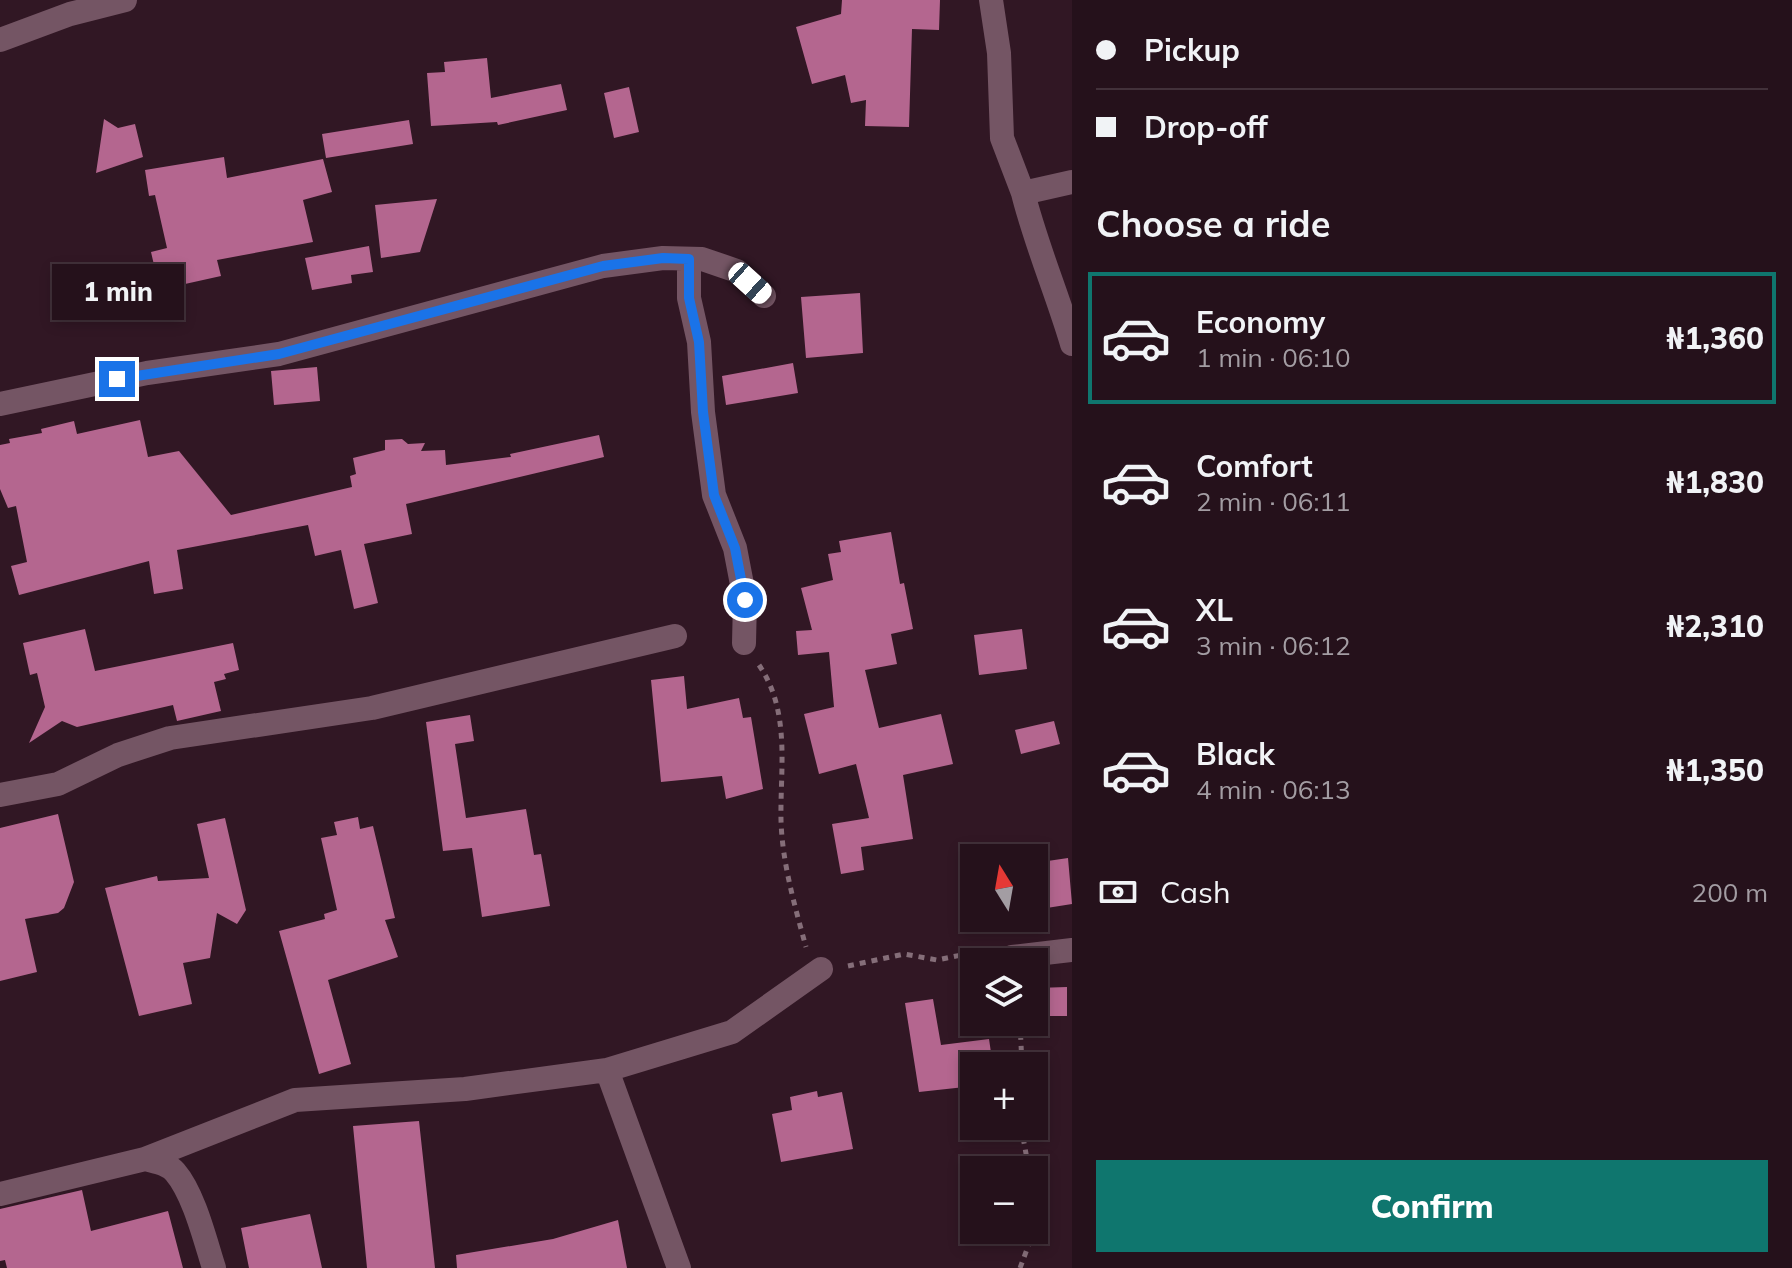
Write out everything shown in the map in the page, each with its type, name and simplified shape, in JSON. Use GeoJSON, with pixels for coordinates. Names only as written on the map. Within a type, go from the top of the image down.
{"type":"FeatureCollection","features":[{"type":"Feature","properties":{"kind":"street"},"geometry":{"type":"LineString","coordinates":[[0,40],[70,14],[125,0]]}},
{"type":"Feature","properties":{"kind":"street"},"geometry":{"type":"LineString","coordinates":[[991,0],[999,53],[1002,138],[1023,193],[1036,246],[1059,299],[1072,344]]}},
{"type":"Feature","properties":{"kind":"street"},"geometry":{"type":"LineString","coordinates":[[1023,193],[1072,182]]}},
{"type":"Feature","properties":{"kind":"street"},"geometry":{"type":"LineString","coordinates":[[0,404],[147,373],[279,354],[603,266],[663,258],[689,259],[737,271],[764,296]]}},
{"type":"Feature","properties":{"kind":"street"},"geometry":{"type":"LineString","coordinates":[[689,259],[689,298],[699,342],[703,412],[714,495],[735,548],[743,587],[744,643]]}},
{"type":"Feature","properties":{"kind":"street"},"geometry":{"type":"LineString","coordinates":[[0,795],[58,784],[118,755],[170,738],[372,708],[578,656],[675,636]]}},
{"type":"Feature","properties":{"kind":"street"},"geometry":{"type":"LineString","coordinates":[[1048,953],[1072,950]]}},
{"type":"Feature","properties":{"kind":"street"},"geometry":{"type":"LineString","coordinates":[[0,1194],[145,1159],[295,1100],[465,1089],[607,1070],[732,1032],[821,969]]}},
{"type":"Feature","properties":{"kind":"street"},"geometry":{"type":"LineString","coordinates":[[607,1070],[679,1268]]}},
{"type":"Feature","properties":{"kind":"street"},"geometry":{"type":"LineString","coordinates":[[145,1159],[164,1164],[176,1172],[199,1218],[214,1268]]}},
{"type":"Feature","properties":{"kind":"path"},"geometry":{"type":"LineString","coordinates":[[744,643],[763,670],[780,721],[785,772],[781,821],[789,875],[813,964],[821,969],[912,953],[937,960],[960,956]]}},
{"type":"Feature","properties":{"kind":"path"},"geometry":{"type":"LineString","coordinates":[[1020,1268],[1029,1244]]}},
{"type":"Feature","properties":{"kind":"building"},"geometry":{"type":"Polygon","coordinates":[[[842,0],[940,0],[939,30],[912,29],[909,127],[865,126],[866,100],[851,103],[845,75],[812,84],[796,27],[841,14],[842,0]]]}},
{"type":"Feature","properties":{"kind":"building"},"geometry":{"type":"Polygon","coordinates":[[[487,58],[491,98],[561,84],[567,110],[498,125],[497,122],[431,126],[427,73],[445,72],[444,62],[487,58]]]}},
{"type":"Feature","properties":{"kind":"building"},"geometry":{"type":"Polygon","coordinates":[[[629,87],[639,132],[614,138],[604,93],[629,87]]]}},
{"type":"Feature","properties":{"kind":"building"},"geometry":{"type":"Polygon","coordinates":[[[104,119],[118,128],[135,124],[143,157],[96,173],[104,119]]]}},
{"type":"Feature","properties":{"kind":"building"},"geometry":{"type":"Polygon","coordinates":[[[409,120],[413,144],[326,158],[322,134],[409,120]]]}},
{"type":"Feature","properties":{"kind":"building"},"geometry":{"type":"Polygon","coordinates":[[[224,157],[227,178],[323,159],[332,192],[303,200],[313,242],[217,260],[221,276],[176,286],[173,274],[157,278],[151,252],[167,248],[155,195],[149,196],[145,170],[224,157]]]}},
{"type":"Feature","properties":{"kind":"building"},"geometry":{"type":"Polygon","coordinates":[[[437,199],[420,252],[381,258],[375,205],[437,199]]]}},
{"type":"Feature","properties":{"kind":"building"},"geometry":{"type":"Polygon","coordinates":[[[369,246],[373,272],[351,275],[352,283],[312,290],[305,258],[369,246]]]}},
{"type":"Feature","properties":{"kind":"building"},"geometry":{"type":"Polygon","coordinates":[[[860,293],[863,353],[806,358],[801,297],[860,293]]]}},
{"type":"Feature","properties":{"kind":"building"},"geometry":{"type":"Polygon","coordinates":[[[793,363],[798,393],[726,405],[722,376],[793,363]]]}},
{"type":"Feature","properties":{"kind":"building"},"geometry":{"type":"Polygon","coordinates":[[[317,367],[320,401],[274,405],[271,371],[317,367]]]}},
{"type":"Feature","properties":{"kind":"building"},"geometry":{"type":"Polygon","coordinates":[[[140,420],[148,457],[179,451],[231,515],[352,487],[350,476],[356,474],[353,458],[385,450],[385,440],[425,443],[421,451],[445,450],[446,465],[511,457],[510,454],[599,435],[604,457],[406,504],[412,534],[364,544],[378,603],[354,609],[341,550],[315,556],[308,525],[177,550],[183,589],[154,594],[149,561],[19,595],[11,566],[27,562],[16,506],[8,508],[0,489],[0,445],[10,443],[9,439],[42,433],[41,429],[74,421],[77,434],[140,420]]]}},
{"type":"Feature","properties":{"kind":"building"},"geometry":{"type":"Polygon","coordinates":[[[891,532],[900,584],[904,583],[913,629],[891,634],[897,664],[865,670],[879,728],[941,714],[953,764],[903,775],[913,839],[861,847],[864,870],[841,874],[832,824],[869,818],[856,764],[819,774],[804,714],[834,707],[829,652],[798,655],[796,631],[812,630],[801,588],[833,580],[828,554],[841,552],[839,541],[891,532]]]}},
{"type":"Feature","properties":{"kind":"building"},"geometry":{"type":"Polygon","coordinates":[[[85,629],[95,671],[233,643],[239,670],[224,674],[226,679],[214,682],[221,711],[177,721],[173,705],[77,727],[62,721],[29,743],[45,707],[37,673],[30,675],[23,643],[85,629]]]}},
{"type":"Feature","properties":{"kind":"building"},"geometry":{"type":"Polygon","coordinates":[[[1022,629],[1027,669],[979,675],[974,635],[1022,629]]]}},
{"type":"Feature","properties":{"kind":"building"},"geometry":{"type":"Polygon","coordinates":[[[684,676],[687,709],[739,698],[743,718],[751,717],[763,789],[726,799],[722,776],[661,782],[651,680],[684,676]]]}},
{"type":"Feature","properties":{"kind":"building"},"geometry":{"type":"Polygon","coordinates":[[[470,715],[474,741],[455,744],[466,818],[526,809],[534,855],[541,854],[550,906],[482,917],[472,848],[443,851],[426,722],[470,715]]]}},
{"type":"Feature","properties":{"kind":"building"},"geometry":{"type":"Polygon","coordinates":[[[1054,721],[1060,744],[1021,754],[1015,730],[1054,721]]]}},
{"type":"Feature","properties":{"kind":"building"},"geometry":{"type":"Polygon","coordinates":[[[58,814],[74,882],[64,908],[58,913],[25,919],[37,972],[0,981],[0,828],[58,814]]]}},
{"type":"Feature","properties":{"kind":"building"},"geometry":{"type":"Polygon","coordinates":[[[358,817],[360,829],[373,826],[395,918],[385,920],[398,957],[328,980],[351,1064],[319,1074],[279,931],[325,919],[324,914],[337,910],[321,838],[337,835],[334,822],[358,817]]]}},
{"type":"Feature","properties":{"kind":"building"},"geometry":{"type":"Polygon","coordinates":[[[225,818],[246,910],[237,924],[217,913],[210,958],[183,963],[192,1004],[139,1016],[105,888],[157,876],[158,881],[209,878],[197,824],[225,818]]]}},
{"type":"Feature","properties":{"kind":"building"},"geometry":{"type":"Polygon","coordinates":[[[1068,858],[1072,904],[1048,908],[1048,861],[1068,858]]]}},
{"type":"Feature","properties":{"kind":"building"},"geometry":{"type":"Polygon","coordinates":[[[1067,987],[1067,1016],[1048,1016],[1048,988],[1067,987]]]}},
{"type":"Feature","properties":{"kind":"building"},"geometry":{"type":"Polygon","coordinates":[[[933,999],[941,1045],[989,1039],[991,1052],[960,1052],[960,1088],[919,1092],[905,1003],[933,999]]]}},
{"type":"Feature","properties":{"kind":"building"},"geometry":{"type":"Polygon","coordinates":[[[817,1091],[818,1097],[842,1092],[853,1149],[781,1162],[772,1114],[792,1110],[790,1097],[817,1091]]]}},
{"type":"Feature","properties":{"kind":"building"},"geometry":{"type":"Polygon","coordinates":[[[419,1121],[435,1268],[367,1268],[353,1126],[419,1121]]]}},
{"type":"Feature","properties":{"kind":"building"},"geometry":{"type":"Polygon","coordinates":[[[82,1190],[91,1231],[168,1211],[183,1268],[7,1268],[5,1260],[0,1261],[0,1209],[82,1190]]]}},
{"type":"Feature","properties":{"kind":"building"},"geometry":{"type":"Polygon","coordinates":[[[310,1214],[322,1268],[249,1268],[241,1228],[310,1214]]]}},
{"type":"Feature","properties":{"kind":"building"},"geometry":{"type":"Polygon","coordinates":[[[618,1220],[627,1268],[457,1268],[456,1255],[553,1239],[618,1220]]]}},
{"type":"Feature","properties":{"kind":"route"},"geometry":{"type":"LineString","coordinates":[[117,379],[279,354],[603,266],[663,258],[689,259],[689,298],[699,342],[703,412],[714,495],[735,548],[745,600]]}}]}
